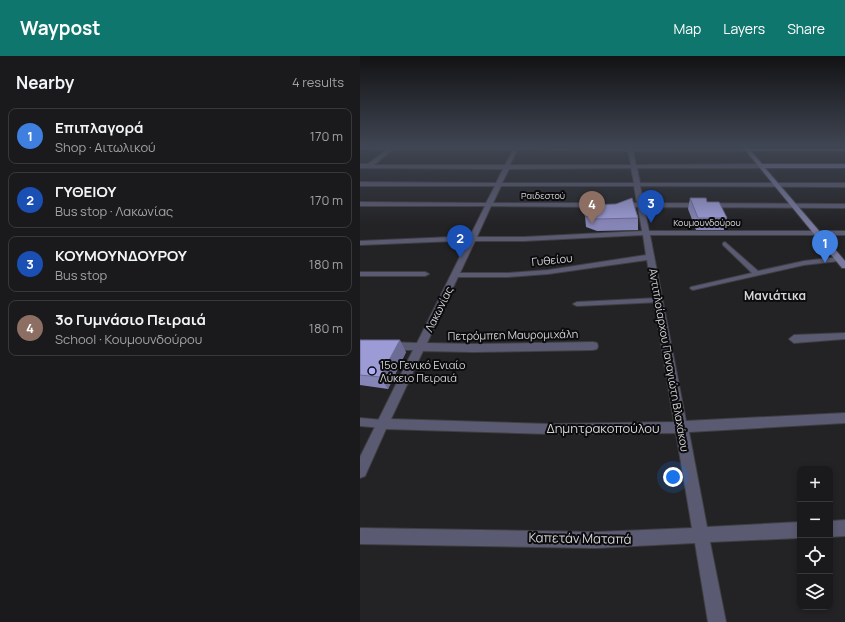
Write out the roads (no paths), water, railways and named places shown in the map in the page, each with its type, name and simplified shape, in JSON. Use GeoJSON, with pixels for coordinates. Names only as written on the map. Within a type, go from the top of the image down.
{"type":"FeatureCollection","features":[{"type":"Feature","properties":{"kind":"street","name":"Λακωνίας"},"geometry":{"type":"LineString","coordinates":[[360,471],[505,172]]}},
{"type":"Feature","properties":{"kind":"street","name":"Αντιπλοίαρχου Παναγιώτη Βλαχάκου"},"geometry":{"type":"LineString","coordinates":[[635,172],[717,622]]}},
{"type":"Feature","properties":{"kind":"street"},"geometry":{"type":"LineString","coordinates":[[765,172],[845,266]]}},
{"type":"Feature","properties":{"kind":"street"},"geometry":{"type":"LineString","coordinates":[[360,184],[845,185]]}},
{"type":"Feature","properties":{"kind":"street","name":"Ραιδεστού"},"geometry":{"type":"LineString","coordinates":[[360,204],[610,205]]}},
{"type":"Feature","properties":{"kind":"street"},"geometry":{"type":"LineString","coordinates":[[617,205],[845,206]]}},
{"type":"Feature","properties":{"kind":"street","name":"Κουμουνδούρου"},"geometry":{"type":"LineString","coordinates":[[473,239],[524,239],[646,233],[845,233]]}},
{"type":"Feature","properties":{"kind":"street"},"geometry":{"type":"LineString","coordinates":[[360,243],[452,239]]}},
{"type":"Feature","properties":{"kind":"street","name":"Γυθείου"},"geometry":{"type":"LineString","coordinates":[[456,275],[508,275],[548,272],[650,257]]}},
{"type":"Feature","properties":{"kind":"street"},"geometry":{"type":"LineString","coordinates":[[360,274],[425,274]]}},
{"type":"Feature","properties":{"kind":"street"},"geometry":{"type":"LineString","coordinates":[[794,339],[845,336]]}},
{"type":"Feature","properties":{"kind":"street","name":"Πετρόμπεη Μαυρομιχάλη"},"geometry":{"type":"LineString","coordinates":[[375,345],[473,348],[593,346]]}},
{"type":"Feature","properties":{"kind":"street","name":"Δημητρακοπούλου"},"geometry":{"type":"LineString","coordinates":[[382,424],[550,429],[682,427],[845,418]]}},
{"type":"Feature","properties":{"kind":"street"},"geometry":{"type":"LineString","coordinates":[[833,529],[845,528]]}},
{"type":"Feature","properties":{"kind":"street","name":"Καπετάν Ματαπά"},"geometry":{"type":"LineString","coordinates":[[360,536],[596,540],[797,530]]}},
{"type":"Feature","properties":{"kind":"lane"},"geometry":{"type":"LineString","coordinates":[[725,244],[757,274]]}},
{"type":"Feature","properties":{"kind":"lane"},"geometry":{"type":"LineString","coordinates":[[693,288],[810,262],[839,259]]}},
{"type":"Feature","properties":{"kind":"lane"},"geometry":{"type":"LineString","coordinates":[[577,304],[658,300]]}},
{"type":"Feature","properties":{"kind":"lane","name":"Δημητρακοπούλου"},"geometry":{"type":"LineString","coordinates":[[360,422],[382,424]]}},
{"type":"Feature","properties":{"kind":"place","name":"ΚΟΥΜΟΥΝΔΟΥΡΟΥ"},"geometry":{"type":"Point","coordinates":[651,223]}},
{"type":"Feature","properties":{"kind":"place","name":"3ο Γυμνάσιο Πειραιά"},"geometry":{"type":"Point","coordinates":[592,224]}},
{"type":"Feature","properties":{"kind":"place","name":"ΓΥΘΕΙΟΥ"},"geometry":{"type":"Point","coordinates":[460,258]}},
{"type":"Feature","properties":{"kind":"place","name":"Επιπλαγορά"},"geometry":{"type":"Point","coordinates":[825,263]}},
{"type":"Feature","properties":{"kind":"place","name":"15ο Γενικό Ενιαίο Λύκειο Πειραιά"},"geometry":{"type":"Point","coordinates":[372,371]}},
{"type":"Feature","properties":{"kind":"district","name":"Μανιάτικα"},"geometry":{"type":"Point","coordinates":[775,296]}}]}
